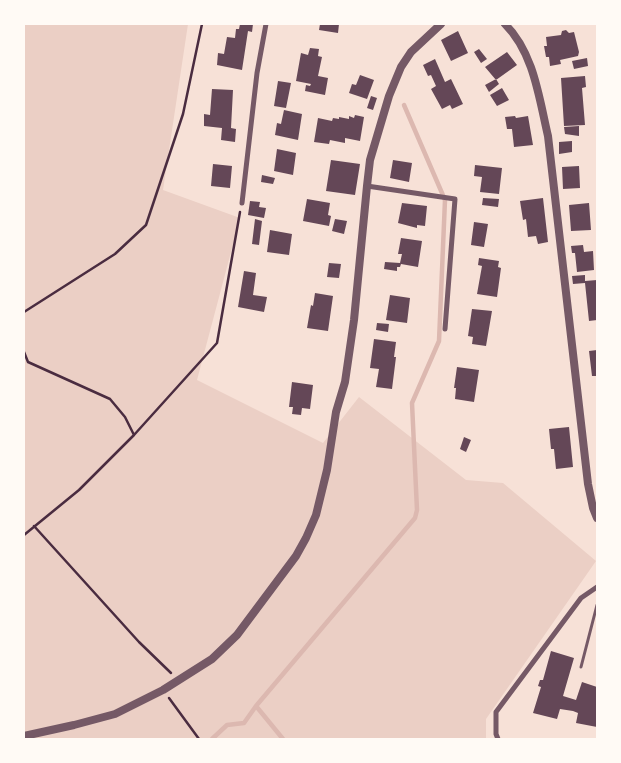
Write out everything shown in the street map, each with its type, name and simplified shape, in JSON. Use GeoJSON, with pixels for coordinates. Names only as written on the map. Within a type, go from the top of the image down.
{"type":"FeatureCollection","features":[{"type":"Feature","properties":{"kind":"street"},"geometry":{"type":"LineString","coordinates":[[242,203],[257,73],[266,24]]}},
{"type":"Feature","properties":{"kind":"street"},"geometry":{"type":"LineString","coordinates":[[24,736],[115,714],[164,690],[212,658],[237,635],[296,556],[316,515],[327,470],[336,412],[345,382],[354,320],[370,160],[401,67],[411,52],[441,24]]}},
{"type":"Feature","properties":{"kind":"street"},"geometry":{"type":"LineString","coordinates":[[505,24],[511,30],[529,63],[539,94],[548,136],[588,484],[597,518]]}},
{"type":"Feature","properties":{"kind":"street"},"geometry":{"type":"LineString","coordinates":[[366,186],[455,199],[445,329]]}},
{"type":"Feature","properties":{"kind":"street"},"geometry":{"type":"LineString","coordinates":[[498,739],[496,734],[496,712],[581,598],[597,586]]}},
{"type":"Feature","properties":{"kind":"lane"},"geometry":{"type":"LineString","coordinates":[[581,667],[597,605]]}},
{"type":"Feature","properties":{"kind":"path"},"geometry":{"type":"LineString","coordinates":[[24,312],[115,254],[146,225],[184,114],[202,24]]}},
{"type":"Feature","properties":{"kind":"path"},"geometry":{"type":"LineString","coordinates":[[24,535],[79,490],[134,436],[217,343],[242,203]]}},
{"type":"Feature","properties":{"kind":"path"},"geometry":{"type":"LineString","coordinates":[[24,352],[28,362],[110,399],[125,417],[134,436]]}},
{"type":"Feature","properties":{"kind":"path"},"geometry":{"type":"LineString","coordinates":[[34,526],[138,642],[178,680]]}},
{"type":"Feature","properties":{"kind":"path"},"geometry":{"type":"LineString","coordinates":[[164,690],[199,739]]}},
{"type":"Feature","properties":{"kind":"shaded area"},"geometry":{"type":"Polygon","coordinates":[[[24,24],[188,24],[163,190],[240,218],[197,380],[323,443],[359,397],[466,480],[503,483],[596,561],[486,719],[486,739],[24,739],[24,24]]]}},
{"type":"Feature","properties":{"kind":"building"},"geometry":{"type":"Polygon","coordinates":[[[240,24],[253,24],[252,32],[248,31],[242,70],[217,65],[218,53],[224,54],[227,37],[235,38],[236,29],[239,29],[240,24]]]}},
{"type":"Feature","properties":{"kind":"building"},"geometry":{"type":"Polygon","coordinates":[[[320,24],[339,24],[338,33],[319,30],[320,24]]]}},
{"type":"Feature","properties":{"kind":"building"},"geometry":{"type":"Polygon","coordinates":[[[566,30],[569,33],[574,32],[579,52],[578,56],[560,60],[561,64],[550,66],[549,57],[546,57],[544,46],[547,46],[546,37],[561,35],[562,31],[566,30]]]}},
{"type":"Feature","properties":{"kind":"building"},"geometry":{"type":"Polygon","coordinates":[[[458,31],[468,53],[451,61],[441,40],[458,31]]]}},
{"type":"Feature","properties":{"kind":"building"},"geometry":{"type":"Polygon","coordinates":[[[310,48],[319,49],[318,56],[322,57],[318,76],[328,78],[325,95],[305,91],[306,85],[310,86],[311,84],[296,81],[301,53],[308,55],[310,48]]]}},
{"type":"Feature","properties":{"kind":"building"},"geometry":{"type":"Polygon","coordinates":[[[479,49],[487,59],[481,63],[474,52],[479,49]]]}},
{"type":"Feature","properties":{"kind":"building"},"geometry":{"type":"Polygon","coordinates":[[[507,52],[517,65],[496,80],[485,67],[507,52]]]}},
{"type":"Feature","properties":{"kind":"building"},"geometry":{"type":"Polygon","coordinates":[[[587,58],[588,66],[574,69],[572,61],[587,58]]]}},
{"type":"Feature","properties":{"kind":"building"},"geometry":{"type":"Polygon","coordinates":[[[435,59],[445,82],[451,79],[463,104],[452,109],[450,105],[442,109],[431,89],[436,86],[431,75],[428,76],[423,65],[435,59]]]}},
{"type":"Feature","properties":{"kind":"building"},"geometry":{"type":"Polygon","coordinates":[[[360,75],[374,80],[367,99],[349,93],[352,84],[356,85],[360,75]]]}},
{"type":"Feature","properties":{"kind":"building"},"geometry":{"type":"Polygon","coordinates":[[[585,76],[586,87],[582,88],[585,125],[564,126],[561,78],[585,76]]]}},
{"type":"Feature","properties":{"kind":"building"},"geometry":{"type":"Polygon","coordinates":[[[496,79],[499,84],[489,92],[485,85],[496,79]]]}},
{"type":"Feature","properties":{"kind":"building"},"geometry":{"type":"Polygon","coordinates":[[[278,81],[291,83],[286,108],[274,106],[278,81]]]}},
{"type":"Feature","properties":{"kind":"building"},"geometry":{"type":"Polygon","coordinates":[[[502,88],[509,100],[497,106],[490,95],[502,88]]]}},
{"type":"Feature","properties":{"kind":"building"},"geometry":{"type":"Polygon","coordinates":[[[212,89],[233,90],[231,128],[236,129],[235,142],[221,140],[222,128],[204,126],[204,114],[210,115],[212,89]]]}},
{"type":"Feature","properties":{"kind":"building"},"geometry":{"type":"Polygon","coordinates":[[[371,96],[377,98],[373,110],[367,108],[371,96]]]}},
{"type":"Feature","properties":{"kind":"building"},"geometry":{"type":"Polygon","coordinates":[[[284,110],[302,114],[298,140],[275,135],[277,123],[281,124],[284,110]]]}},
{"type":"Feature","properties":{"kind":"building"},"geometry":{"type":"Polygon","coordinates":[[[355,115],[364,117],[360,141],[345,138],[345,143],[330,140],[329,144],[314,142],[318,118],[332,121],[333,118],[339,119],[339,117],[349,119],[349,116],[354,118],[355,115]]]}},
{"type":"Feature","properties":{"kind":"building"},"geometry":{"type":"Polygon","coordinates":[[[515,116],[516,118],[528,116],[533,145],[514,147],[512,129],[507,129],[505,117],[515,116]]]}},
{"type":"Feature","properties":{"kind":"building"},"geometry":{"type":"Polygon","coordinates":[[[579,126],[579,136],[565,134],[564,127],[579,126]]]}},
{"type":"Feature","properties":{"kind":"building"},"geometry":{"type":"Polygon","coordinates":[[[572,141],[572,152],[559,154],[559,142],[572,141]]]}},
{"type":"Feature","properties":{"kind":"building"},"geometry":{"type":"Polygon","coordinates":[[[277,149],[296,153],[293,175],[274,171],[277,149]]]}},
{"type":"Feature","properties":{"kind":"building"},"geometry":{"type":"Polygon","coordinates":[[[331,160],[360,164],[355,195],[326,191],[331,160]]]}},
{"type":"Feature","properties":{"kind":"building"},"geometry":{"type":"Polygon","coordinates":[[[393,160],[412,163],[409,182],[390,178],[393,160]]]}},
{"type":"Feature","properties":{"kind":"building"},"geometry":{"type":"Polygon","coordinates":[[[213,164],[232,166],[230,188],[211,186],[213,164]]]}},
{"type":"Feature","properties":{"kind":"building"},"geometry":{"type":"Polygon","coordinates":[[[475,165],[502,168],[499,194],[480,192],[482,177],[474,176],[475,165]]]}},
{"type":"Feature","properties":{"kind":"building"},"geometry":{"type":"Polygon","coordinates":[[[579,166],[580,188],[563,189],[562,167],[579,166]]]}},
{"type":"Feature","properties":{"kind":"building"},"geometry":{"type":"Polygon","coordinates":[[[262,175],[275,178],[273,184],[261,182],[262,175]]]}},
{"type":"Feature","properties":{"kind":"building"},"geometry":{"type":"Polygon","coordinates":[[[483,198],[499,199],[498,207],[482,205],[483,198]]]}},
{"type":"Feature","properties":{"kind":"building"},"geometry":{"type":"Polygon","coordinates":[[[543,198],[548,242],[538,244],[536,236],[528,237],[526,219],[523,220],[520,201],[543,198]]]}},
{"type":"Feature","properties":{"kind":"building"},"geometry":{"type":"Polygon","coordinates":[[[307,199],[330,203],[328,215],[331,216],[329,226],[303,221],[307,199]]]}},
{"type":"Feature","properties":{"kind":"building"},"geometry":{"type":"Polygon","coordinates":[[[250,201],[260,202],[259,207],[266,208],[264,218],[248,215],[250,201]]]}},
{"type":"Feature","properties":{"kind":"building"},"geometry":{"type":"Polygon","coordinates":[[[402,203],[427,206],[425,226],[417,225],[417,228],[398,223],[402,203]]]}},
{"type":"Feature","properties":{"kind":"building"},"geometry":{"type":"Polygon","coordinates":[[[589,203],[591,230],[571,231],[569,205],[589,203]]]}},
{"type":"Feature","properties":{"kind":"building"},"geometry":{"type":"Polygon","coordinates":[[[255,219],[262,221],[259,245],[252,244],[255,219]]]}},
{"type":"Feature","properties":{"kind":"building"},"geometry":{"type":"Polygon","coordinates":[[[335,219],[347,221],[344,234],[332,231],[335,219]]]}},
{"type":"Feature","properties":{"kind":"building"},"geometry":{"type":"Polygon","coordinates":[[[474,222],[488,224],[484,247],[471,245],[474,222]]]}},
{"type":"Feature","properties":{"kind":"building"},"geometry":{"type":"Polygon","coordinates":[[[270,230],[292,234],[289,255],[267,252],[270,230]]]}},
{"type":"Feature","properties":{"kind":"building"},"geometry":{"type":"Polygon","coordinates":[[[401,238],[422,241],[418,267],[401,264],[400,267],[397,267],[397,271],[384,269],[385,262],[400,263],[402,254],[398,254],[401,238]]]}},
{"type":"Feature","properties":{"kind":"building"},"geometry":{"type":"Polygon","coordinates":[[[583,245],[584,252],[593,251],[594,270],[577,272],[575,253],[572,253],[571,246],[583,245]]]}},
{"type":"Feature","properties":{"kind":"building"},"geometry":{"type":"Polygon","coordinates":[[[479,258],[499,261],[498,267],[501,268],[497,297],[477,294],[482,266],[478,265],[479,258]]]}},
{"type":"Feature","properties":{"kind":"building"},"geometry":{"type":"Polygon","coordinates":[[[329,263],[341,264],[339,278],[327,277],[329,263]]]}},
{"type":"Feature","properties":{"kind":"building"},"geometry":{"type":"Polygon","coordinates":[[[244,271],[256,273],[253,295],[267,297],[264,312],[238,307],[244,271]]]}},
{"type":"Feature","properties":{"kind":"building"},"geometry":{"type":"Polygon","coordinates":[[[585,275],[585,281],[597,280],[597,320],[589,321],[585,283],[573,284],[572,276],[585,275]]]}},
{"type":"Feature","properties":{"kind":"building"},"geometry":{"type":"Polygon","coordinates":[[[315,293],[333,296],[328,331],[307,328],[315,293]]]}},
{"type":"Feature","properties":{"kind":"building"},"geometry":{"type":"Polygon","coordinates":[[[390,295],[410,298],[407,323],[386,320],[390,295]]]}},
{"type":"Feature","properties":{"kind":"building"},"geometry":{"type":"Polygon","coordinates":[[[472,309],[492,311],[486,346],[472,344],[473,337],[468,336],[472,309]]]}},
{"type":"Feature","properties":{"kind":"building"},"geometry":{"type":"Polygon","coordinates":[[[377,323],[389,324],[388,332],[376,330],[377,323]]]}},
{"type":"Feature","properties":{"kind":"building"},"geometry":{"type":"Polygon","coordinates":[[[374,339],[396,342],[392,389],[376,387],[379,369],[370,368],[374,339]]]}},
{"type":"Feature","properties":{"kind":"building"},"geometry":{"type":"Polygon","coordinates":[[[597,350],[597,376],[592,376],[589,351],[597,350]]]}},
{"type":"Feature","properties":{"kind":"building"},"geometry":{"type":"Polygon","coordinates":[[[457,367],[479,370],[474,402],[455,399],[456,388],[454,388],[457,367]]]}},
{"type":"Feature","properties":{"kind":"building"},"geometry":{"type":"Polygon","coordinates":[[[292,382],[313,385],[310,409],[302,408],[301,415],[292,414],[293,407],[289,407],[292,382]]]}},
{"type":"Feature","properties":{"kind":"building"},"geometry":{"type":"Polygon","coordinates":[[[569,427],[573,467],[556,469],[549,429],[569,427]]]}},
{"type":"Feature","properties":{"kind":"building"},"geometry":{"type":"Polygon","coordinates":[[[464,437],[471,440],[466,452],[460,449],[464,437]]]}},
{"type":"Feature","properties":{"kind":"building"},"geometry":{"type":"Polygon","coordinates":[[[551,651],[574,658],[563,696],[576,700],[582,682],[597,687],[597,727],[576,723],[578,713],[573,711],[560,709],[557,719],[533,713],[541,687],[538,686],[540,680],[543,680],[551,651]]]}},
{"type":"Feature","properties":{"kind":"waterway"},"geometry":{"type":"LineString","coordinates":[[212,739],[227,725],[244,723],[256,706],[415,518],[417,510],[412,403],[439,341],[445,200],[404,105]]}},
{"type":"Feature","properties":{"kind":"waterway"},"geometry":{"type":"LineString","coordinates":[[256,706],[283,739]]}}]}
